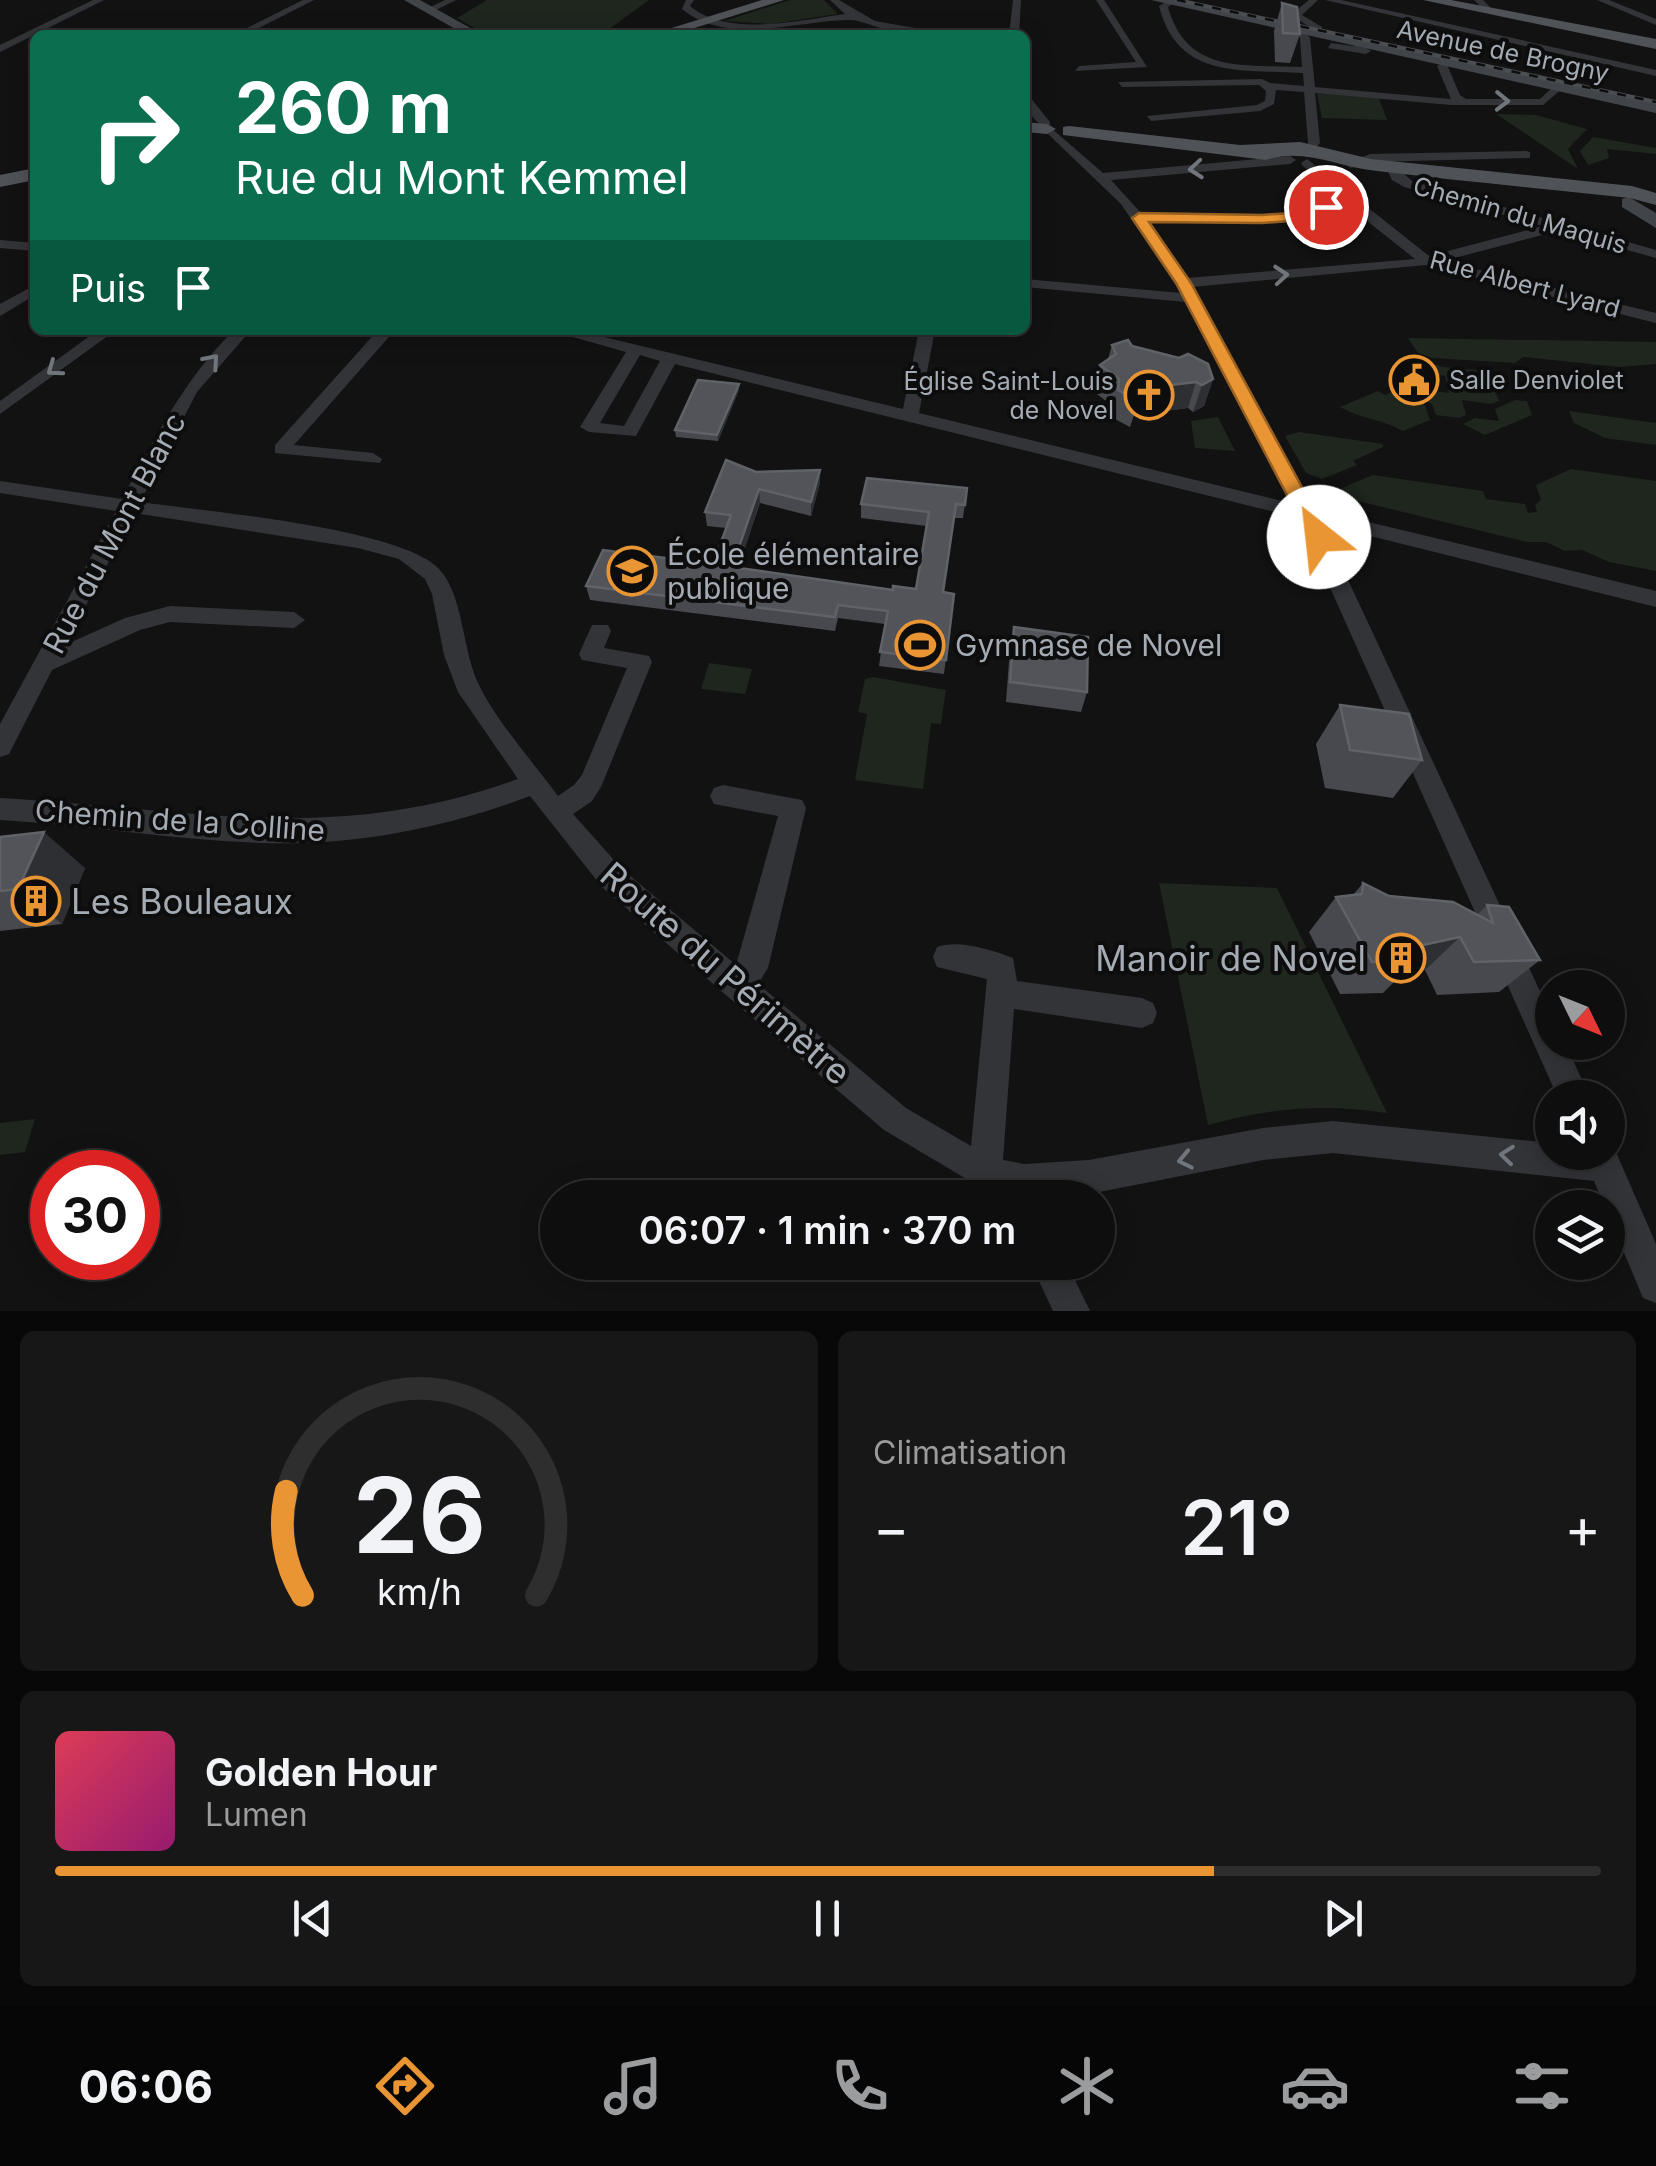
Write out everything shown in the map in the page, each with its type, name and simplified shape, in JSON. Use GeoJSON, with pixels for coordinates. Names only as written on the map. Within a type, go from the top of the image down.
{"type":"FeatureCollection","features":[{"type":"Feature","properties":{"kind":"main road"},"geometry":{"type":"LineString","coordinates":[[410,0],[467,30]]}},
{"type":"Feature","properties":{"kind":"main road"},"geometry":{"type":"LineString","coordinates":[[674,30],[766,0]]}},
{"type":"Feature","properties":{"kind":"main road"},"geometry":{"type":"LineString","coordinates":[[704,20],[778,0]]}},
{"type":"Feature","properties":{"kind":"main road"},"geometry":{"type":"LineString","coordinates":[[1430,0],[1480,5],[1656,44]]}},
{"type":"Feature","properties":{"kind":"main road","name":"Avenue de Brogny"},"geometry":{"type":"LineString","coordinates":[[1163,1],[1282,28],[1315,44],[1422,56],[1656,108]]}},
{"type":"Feature","properties":{"kind":"main road","name":"Avenue de Brogny"},"geometry":{"type":"LineString","coordinates":[[1315,44],[1394,53],[1656,108]]}},
{"type":"Feature","properties":{"kind":"main road"},"geometry":{"type":"LineString","coordinates":[[1394,53],[1422,56]]}},
{"type":"Feature","properties":{"kind":"main road"},"geometry":{"type":"LineString","coordinates":[[1050,126],[1510,180],[1655,206]]}},
{"type":"Feature","properties":{"kind":"main road"},"geometry":{"type":"LineString","coordinates":[[0,178],[30,172]]}},
{"type":"Feature","properties":{"kind":"street"},"geometry":{"type":"LineString","coordinates":[[40,30],[100,0]]}},
{"type":"Feature","properties":{"kind":"street"},"geometry":{"type":"LineString","coordinates":[[248,30],[310,0]]}},
{"type":"Feature","properties":{"kind":"street"},"geometry":{"type":"LineString","coordinates":[[429,10],[452,0]]}},
{"type":"Feature","properties":{"kind":"street"},"geometry":{"type":"LineString","coordinates":[[690,0],[685,9],[704,20],[756,26],[855,16]]}},
{"type":"Feature","properties":{"kind":"street"},"geometry":{"type":"LineString","coordinates":[[834,0],[855,16],[918,30]]}},
{"type":"Feature","properties":{"kind":"street"},"geometry":{"type":"LineString","coordinates":[[1015,30],[1018,0]]}},
{"type":"Feature","properties":{"kind":"street"},"geometry":{"type":"LineString","coordinates":[[1079,68],[1142,64],[1100,0]]}},
{"type":"Feature","properties":{"kind":"street"},"geometry":{"type":"LineString","coordinates":[[1102,177],[1303,156],[1314,143],[1308,88],[1315,44],[1296,15],[1314,0]]}},
{"type":"Feature","properties":{"kind":"street"},"geometry":{"type":"LineString","coordinates":[[1329,0],[1656,73]]}},
{"type":"Feature","properties":{"kind":"street"},"geometry":{"type":"LineString","coordinates":[[1601,0],[1656,22]]}},
{"type":"Feature","properties":{"kind":"street"},"geometry":{"type":"LineString","coordinates":[[1163,1],[1166,24],[1188,54],[1198,60],[1228,66],[1315,44]]}},
{"type":"Feature","properties":{"kind":"street"},"geometry":{"type":"LineString","coordinates":[[0,50],[30,35]]}},
{"type":"Feature","properties":{"kind":"street"},"geometry":{"type":"LineString","coordinates":[[0,50],[24,52]]}},
{"type":"Feature","properties":{"kind":"street"},"geometry":{"type":"LineString","coordinates":[[1446,64],[1442,66],[1455,96],[1461,100]]}},
{"type":"Feature","properties":{"kind":"street"},"geometry":{"type":"LineString","coordinates":[[1108,68],[1132,95]]}},
{"type":"Feature","properties":{"kind":"street"},"geometry":{"type":"LineString","coordinates":[[1122,84],[1262,82],[1271,90],[1270,102],[1260,108],[1151,118]]}},
{"type":"Feature","properties":{"kind":"street"},"geometry":{"type":"LineString","coordinates":[[1267,86],[1543,102],[1558,88]]}},
{"type":"Feature","properties":{"kind":"street"},"geometry":{"type":"LineString","coordinates":[[1030,100],[1139,218],[1187,290],[1306,515],[1484,893],[1566,1080]]}},
{"type":"Feature","properties":{"kind":"street"},"geometry":{"type":"LineString","coordinates":[[1141,106],[1160,129],[1158,139]]}},
{"type":"Feature","properties":{"kind":"street"},"geometry":{"type":"LineString","coordinates":[[1050,126],[1086,161]]}},
{"type":"Feature","properties":{"kind":"street"},"geometry":{"type":"LineString","coordinates":[[1359,164],[1370,158],[1526,155]]}},
{"type":"Feature","properties":{"kind":"street","name":"Rue Albert Lyard"},"geometry":{"type":"LineString","coordinates":[[1303,156],[1355,205],[1427,262],[1656,318]]}},
{"type":"Feature","properties":{"kind":"street","name":"Chemin du Maquis"},"geometry":{"type":"LineString","coordinates":[[1392,167],[1394,176],[1405,182],[1656,254]]}},
{"type":"Feature","properties":{"kind":"street"},"geometry":{"type":"LineString","coordinates":[[1139,218],[1254,219],[1355,205]]}},
{"type":"Feature","properties":{"kind":"street"},"geometry":{"type":"LineString","coordinates":[[1030,284],[1187,290],[1427,262],[1556,227]]}},
{"type":"Feature","properties":{"kind":"street"},"geometry":{"type":"LineString","coordinates":[[0,244],[30,247]]}},
{"type":"Feature","properties":{"kind":"street"},"geometry":{"type":"LineString","coordinates":[[0,310],[30,293]]}},
{"type":"Feature","properties":{"kind":"street"},"geometry":{"type":"LineString","coordinates":[[0,408],[101,335]]}},
{"type":"Feature","properties":{"kind":"street","name":"Rue du Mont Blanc"},"geometry":{"type":"LineString","coordinates":[[0,747],[189,391],[238,335]]}},
{"type":"Feature","properties":{"kind":"street"},"geometry":{"type":"LineString","coordinates":[[374,459],[281,449],[383,335]]}},
{"type":"Feature","properties":{"kind":"street"},"geometry":{"type":"LineString","coordinates":[[600,335],[635,350],[1656,598]]}},
{"type":"Feature","properties":{"kind":"street"},"geometry":{"type":"LineString","coordinates":[[910,417],[926,335]]}},
{"type":"Feature","properties":{"kind":"street"},"geometry":{"type":"LineString","coordinates":[[635,350],[590,427],[630,432],[670,358]]}},
{"type":"Feature","properties":{"kind":"street","name":"Route du Périmètre"},"geometry":{"type":"LineString","coordinates":[[0,488],[379,545],[417,560],[433,575],[443,594],[455,655],[470,692],[555,812],[612,878],[895,1119],[996,1180]]}},
{"type":"Feature","properties":{"kind":"street"},"geometry":{"type":"LineString","coordinates":[[44,664],[133,624],[170,614],[294,620]]}},
{"type":"Feature","properties":{"kind":"street"},"geometry":{"type":"LineString","coordinates":[[555,812],[588,787],[641,662],[590,654],[600,631]]}},
{"type":"Feature","properties":{"kind":"street","name":"Chemin de la Colline"},"geometry":{"type":"LineString","coordinates":[[0,809],[171,825],[323,832],[426,815],[534,784]]}},
{"type":"Feature","properties":{"kind":"street"},"geometry":{"type":"LineString","coordinates":[[723,796],[793,808],[753,968],[737,986]]}},
{"type":"Feature","properties":{"kind":"street"},"geometry":{"type":"LineString","coordinates":[[947,957],[1003,968],[1001,1180]]}},
{"type":"Feature","properties":{"kind":"street"},"geometry":{"type":"LineString","coordinates":[[1000,993],[1142,1013]]}},
{"type":"Feature","properties":{"kind":"street"},"geometry":{"type":"LineString","coordinates":[[1037,1180],[1108,1174],[1263,1144],[1332,1137],[1535,1154]]}},
{"type":"Feature","properties":{"kind":"street"},"geometry":{"type":"LineString","coordinates":[[1606,1170],[1656,1284]]}},
{"type":"Feature","properties":{"kind":"street"},"geometry":{"type":"LineString","coordinates":[[1056,1280],[1072,1311]]}},
{"type":"Feature","properties":{"kind":"shaded area"},"geometry":{"type":"Polygon","coordinates":[[[487,0],[649,0],[608,30],[480,30],[457,18],[487,0]]]}},
{"type":"Feature","properties":{"kind":"shaded area"},"geometry":{"type":"Polygon","coordinates":[[[790,0],[824,0],[838,14],[771,24],[724,21],[790,0]]]}},
{"type":"Feature","properties":{"kind":"shaded area"},"geometry":{"type":"Polygon","coordinates":[[[1317,93],[1379,98],[1387,120],[1322,118],[1317,93]]]}},
{"type":"Feature","properties":{"kind":"shaded area"},"geometry":{"type":"Polygon","coordinates":[[[1496,114],[1536,115],[1587,129],[1568,149],[1578,169],[1496,114]]]}},
{"type":"Feature","properties":{"kind":"shaded area"},"geometry":{"type":"Polygon","coordinates":[[[1593,137],[1656,148],[1656,154],[1607,149],[1609,158],[1588,165],[1580,151],[1593,137]]]}},
{"type":"Feature","properties":{"kind":"shaded area"},"geometry":{"type":"Polygon","coordinates":[[[1408,338],[1656,342],[1656,364],[1619,367],[1523,357],[1515,363],[1432,358],[1418,353],[1408,338]]]}},
{"type":"Feature","properties":{"kind":"shaded area"},"geometry":{"type":"Polygon","coordinates":[[[1405,356],[1444,367],[1487,371],[1499,401],[1491,404],[1462,400],[1466,415],[1436,415],[1432,404],[1420,398],[1419,389],[1449,393],[1445,376],[1409,371],[1405,356]]]}},
{"type":"Feature","properties":{"kind":"shaded area"},"geometry":{"type":"Polygon","coordinates":[[[1397,389],[1425,405],[1430,420],[1403,431],[1340,407],[1378,391],[1385,395],[1397,389]]]}},
{"type":"Feature","properties":{"kind":"shaded area"},"geometry":{"type":"Polygon","coordinates":[[[1515,400],[1527,401],[1532,415],[1485,435],[1463,424],[1475,418],[1499,421],[1495,409],[1515,400]]]}},
{"type":"Feature","properties":{"kind":"shaded area"},"geometry":{"type":"Polygon","coordinates":[[[1569,411],[1656,423],[1656,445],[1605,438],[1574,423],[1569,411]]]}},
{"type":"Feature","properties":{"kind":"shaded area"},"geometry":{"type":"Polygon","coordinates":[[[1218,417],[1235,451],[1195,448],[1191,421],[1218,417]]]}},
{"type":"Feature","properties":{"kind":"shaded area"},"geometry":{"type":"Polygon","coordinates":[[[1299,432],[1383,447],[1353,461],[1357,465],[1322,479],[1306,473],[1285,436],[1299,432]]]}},
{"type":"Feature","properties":{"kind":"shaded area"},"geometry":{"type":"Polygon","coordinates":[[[1571,469],[1656,481],[1656,571],[1609,562],[1582,550],[1565,551],[1546,542],[1527,542],[1341,497],[1342,488],[1373,475],[1483,491],[1486,499],[1525,504],[1528,513],[1537,512],[1535,505],[1541,500],[1536,485],[1571,469]]]}},
{"type":"Feature","properties":{"kind":"shaded area"},"geometry":{"type":"Polygon","coordinates":[[[709,663],[752,669],[745,694],[701,689],[709,663]]]}},
{"type":"Feature","properties":{"kind":"shaded area"},"geometry":{"type":"Polygon","coordinates":[[[873,677],[946,690],[941,724],[931,723],[923,789],[855,780],[867,714],[858,712],[865,679],[873,677]]]}},
{"type":"Feature","properties":{"kind":"shaded area"},"geometry":{"type":"Polygon","coordinates":[[[1159,883],[1277,888],[1387,1113],[1297,1109],[1208,1125],[1159,883]]]}},
{"type":"Feature","properties":{"kind":"shaded area"},"geometry":{"type":"Polygon","coordinates":[[[35,1119],[25,1152],[0,1155],[0,1123],[35,1119]]]}},
{"type":"Feature","properties":{"kind":"building"},"geometry":{"type":"Polygon","coordinates":[[[1282,3],[1297,7],[1300,34],[1283,33],[1282,3]]]}},
{"type":"Feature","properties":{"kind":"building"},"geometry":{"type":"Polygon","coordinates":[[[1128,340],[1132,346],[1179,358],[1188,354],[1208,364],[1213,379],[1202,385],[1196,382],[1137,389],[1138,400],[1118,390],[1119,379],[1100,365],[1116,354],[1112,345],[1128,340]]]}},
{"type":"Feature","properties":{"kind":"building"},"geometry":{"type":"Polygon","coordinates":[[[698,380],[739,384],[717,435],[675,430],[698,380]]]}},
{"type":"Feature","properties":{"kind":"building","name":"École élémentaire publique"},"geometry":{"type":"Polygon","coordinates":[[[726,460],[756,472],[820,470],[811,502],[759,489],[732,567],[893,590],[893,586],[916,589],[929,512],[861,504],[867,478],[967,488],[965,505],[956,504],[943,592],[954,594],[946,660],[880,652],[888,611],[838,605],[835,617],[586,586],[603,550],[713,564],[731,515],[705,512],[726,460]]]}},
{"type":"Feature","properties":{"kind":"building"},"geometry":{"type":"Polygon","coordinates":[[[1014,627],[1088,637],[1087,692],[1010,682],[1014,627]]]}},
{"type":"Feature","properties":{"kind":"building"},"geometry":{"type":"Polygon","coordinates":[[[1340,705],[1409,714],[1422,760],[1350,750],[1340,705]]]}},
{"type":"Feature","properties":{"kind":"building"},"geometry":{"type":"Polygon","coordinates":[[[44,832],[18,889],[0,891],[0,837],[44,832]]]}},
{"type":"Feature","properties":{"kind":"building"},"geometry":{"type":"Polygon","coordinates":[[[1363,883],[1389,896],[1453,902],[1493,923],[1487,905],[1509,907],[1540,960],[1474,962],[1460,937],[1409,948],[1417,961],[1372,962],[1336,897],[1362,894],[1363,883]]]}},
{"type":"Feature","properties":{"kind":"railway"},"geometry":{"type":"LineString","coordinates":[[1177,0],[1656,102]]}},
{"type":"Feature","properties":{"kind":"place","name":"Salle Denviolet"},"geometry":{"type":"Point","coordinates":[1414,380]}},
{"type":"Feature","properties":{"kind":"place","name":"Église Saint-Louis de Novel"},"geometry":{"type":"Point","coordinates":[1149,395]}},
{"type":"Feature","properties":{"kind":"place","name":"École élémentaire publique"},"geometry":{"type":"Point","coordinates":[632,571]}},
{"type":"Feature","properties":{"kind":"place","name":"Gymnase de Novel"},"geometry":{"type":"Point","coordinates":[920,645]}},
{"type":"Feature","properties":{"kind":"place","name":"Les Bouleaux"},"geometry":{"type":"Point","coordinates":[36,901]}},
{"type":"Feature","properties":{"kind":"place","name":"Manoir de Novel"},"geometry":{"type":"Point","coordinates":[1401,958]}},
{"type":"Feature","properties":{"kind":"route"},"geometry":{"type":"LineString","coordinates":[[1319,537],[1184,283],[1139,218],[1262,219],[1290,217],[1326,207]]}}]}
